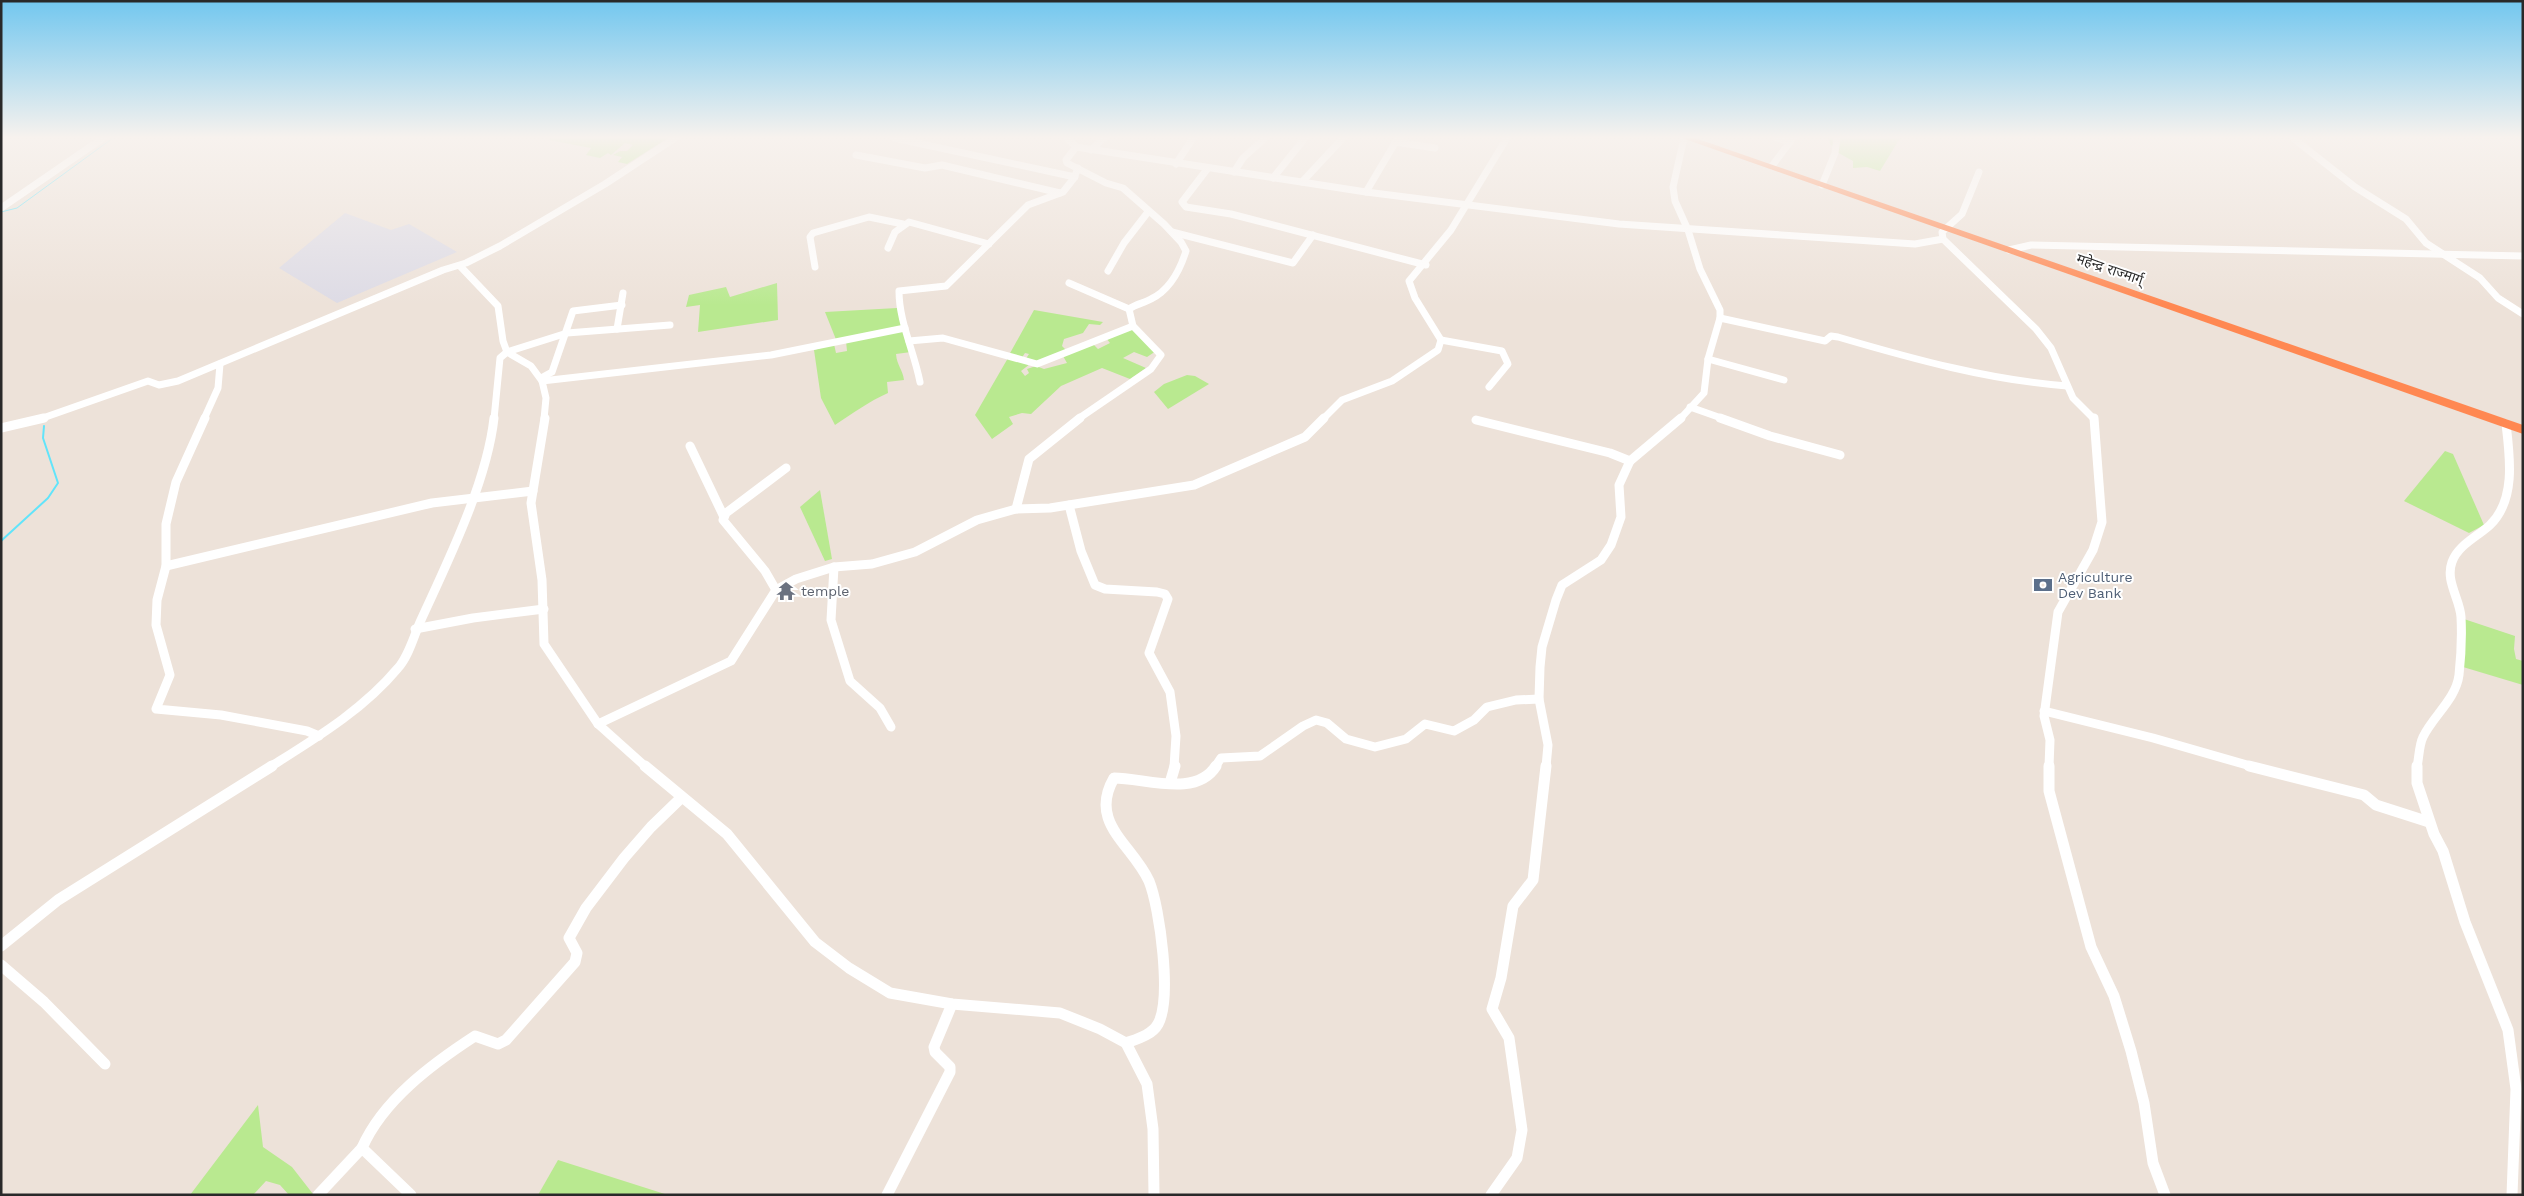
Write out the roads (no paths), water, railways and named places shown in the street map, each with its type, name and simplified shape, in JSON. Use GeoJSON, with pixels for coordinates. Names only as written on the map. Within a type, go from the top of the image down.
{"type":"FeatureCollection","features":[{"type":"Feature","properties":{"kind":"highway","name":"महेन्द्र राज्मार्ग्"},"geometry":{"type":"LineString","coordinates":[[1846,194],[1945,234],[2009,250],[2523,430]]}},
{"type":"Feature","properties":{"kind":"street"},"geometry":{"type":"LineString","coordinates":[[1,208],[22,194]]}},
{"type":"Feature","properties":{"kind":"street"},"geometry":{"type":"LineString","coordinates":[[1,428],[38,420],[148,381],[159,386],[178,381],[443,270],[460,266],[487,254],[591,194]]}},
{"type":"Feature","properties":{"kind":"street"},"geometry":{"type":"LineString","coordinates":[[920,382],[900,310],[899,291],[946,286],[1028,205],[1058,194]]}},
{"type":"Feature","properties":{"kind":"street"},"geometry":{"type":"LineString","coordinates":[[1129,194],[1172,232],[1186,251],[1181,267],[1158,296],[1136,303],[1130,309]]}},
{"type":"Feature","properties":{"kind":"street"},"geometry":{"type":"LineString","coordinates":[[1188,194],[1182,202],[1186,206],[1231,214],[1313,234],[1426,265]]}},
{"type":"Feature","properties":{"kind":"street"},"geometry":{"type":"LineString","coordinates":[[1379,194],[1468,206],[1688,230],[1915,244],[1945,234],[1962,214],[1970,194]]}},
{"type":"Feature","properties":{"kind":"street"},"geometry":{"type":"LineString","coordinates":[[1474,194],[1468,206],[1426,265],[1409,281],[1415,298],[1442,340],[1502,351],[1508,364],[1489,387]]}},
{"type":"Feature","properties":{"kind":"street"},"geometry":{"type":"LineString","coordinates":[[1491,1195],[1517,1158],[1522,1130],[1509,1038],[1492,1009],[1501,978],[1513,906],[1517,897],[1528,890],[1532,880],[1548,745],[1539,699],[1542,646],[1562,585],[1601,560],[1611,545],[1618,530],[1621,517],[1619,485],[1630,461],[1677,422],[1704,393],[1708,359],[1720,318],[1720,310],[1700,269],[1674,194]]}},
{"type":"Feature","properties":{"kind":"street"},"geometry":{"type":"LineString","coordinates":[[2367,194],[2406,219],[2426,243],[2480,278],[2498,298],[2523,314]]}},
{"type":"Feature","properties":{"kind":"street"},"geometry":{"type":"LineString","coordinates":[[1108,271],[1124,243],[1148,212]]}},
{"type":"Feature","properties":{"kind":"street"},"geometry":{"type":"LineString","coordinates":[[815,267],[810,237],[813,233],[869,217],[903,224]]}},
{"type":"Feature","properties":{"kind":"street"},"geometry":{"type":"LineString","coordinates":[[888,248],[892,235],[903,224],[909,222],[948,231],[989,244]]}},
{"type":"Feature","properties":{"kind":"street"},"geometry":{"type":"LineString","coordinates":[[1172,232],[1293,263],[1313,234]]}},
{"type":"Feature","properties":{"kind":"street"},"geometry":{"type":"LineString","coordinates":[[1945,234],[2036,329],[2051,348],[2073,398],[2094,418],[2102,522],[2093,550],[2058,612],[2044,711],[2050,740],[2049,791],[2091,947],[2114,996],[2131,1051],[2144,1104],[2152,1163],[2165,1195]]}},
{"type":"Feature","properties":{"kind":"street"},"geometry":{"type":"LineString","coordinates":[[2009,250],[2031,245],[2523,256]]}},
{"type":"Feature","properties":{"kind":"street"},"geometry":{"type":"LineString","coordinates":[[460,266],[498,306],[503,341],[507,352],[531,366],[542,380],[546,398],[545,416],[531,503],[544,610],[544,644],[598,724],[681,798],[709,817],[726,834],[815,942],[849,968],[890,993],[952,1004],[1060,1013],[1100,1029],[1126,1044],[1147,1084],[1153,1129],[1154,1195]]}},
{"type":"Feature","properties":{"kind":"street"},"geometry":{"type":"LineString","coordinates":[[1070,283],[1130,309]]}},
{"type":"Feature","properties":{"kind":"street"},"geometry":{"type":"LineString","coordinates":[[618,329],[623,293]]}},
{"type":"Feature","properties":{"kind":"street"},"geometry":{"type":"LineString","coordinates":[[542,380],[552,372],[573,311],[622,305]]}},
{"type":"Feature","properties":{"kind":"street"},"geometry":{"type":"LineString","coordinates":[[1016,509],[1029,458],[1087,412],[1151,368],[1161,355],[1133,326],[1130,309]]}},
{"type":"Feature","properties":{"kind":"street"},"geometry":{"type":"LineString","coordinates":[[1720,318],[1824,341],[1830,336],[1838,337],[1934,365],[1949,366],[2040,384],[2067,386]]}},
{"type":"Feature","properties":{"kind":"street"},"geometry":{"type":"LineString","coordinates":[[3,941],[58,900],[319,736],[369,699],[400,666],[474,496],[484,467],[494,421],[500,358],[507,352],[567,333],[670,325]]}},
{"type":"Feature","properties":{"kind":"street"},"geometry":{"type":"LineString","coordinates":[[909,341],[943,338],[1037,364],[1133,326]]}},
{"type":"Feature","properties":{"kind":"street"},"geometry":{"type":"LineString","coordinates":[[542,380],[771,355],[814,348],[905,328]]}},
{"type":"Feature","properties":{"kind":"street"},"geometry":{"type":"LineString","coordinates":[[598,724],[731,661],[776,590],[796,579],[834,567],[872,564],[915,552],[977,520],[1016,509],[1069,505],[1194,484],[1260,458],[1305,437],[1342,400],[1392,381],[1438,350],[1442,340]]}},
{"type":"Feature","properties":{"kind":"street"},"geometry":{"type":"LineString","coordinates":[[1708,359],[1784,380]]}},
{"type":"Feature","properties":{"kind":"street"},"geometry":{"type":"LineString","coordinates":[[220,364],[218,388],[196,433],[176,482],[166,524],[166,566],[157,600],[156,625],[170,675],[156,709],[221,715],[307,731],[319,736]]}},
{"type":"Feature","properties":{"kind":"street"},"geometry":{"type":"LineString","coordinates":[[1690,407],[1770,436],[1840,455]]}},
{"type":"Feature","properties":{"kind":"street"},"geometry":{"type":"LineString","coordinates":[[1476,420],[1610,453],[1630,461]]}},
{"type":"Feature","properties":{"kind":"street"},"geometry":{"type":"LineString","coordinates":[[2506,424],[2510,458],[2507,496],[2501,511],[2490,525],[2465,544],[2452,561],[2449,575],[2460,616],[2459,677],[2448,701],[2422,738],[2416,768],[2417,783],[2430,822],[2449,868],[2464,922],[2508,1030],[2516,1089],[2512,1195]]}},
{"type":"Feature","properties":{"kind":"street"},"geometry":{"type":"LineString","coordinates":[[690,446],[724,518],[723,520],[765,571],[776,590]]}},
{"type":"Feature","properties":{"kind":"street"},"geometry":{"type":"LineString","coordinates":[[724,518],[726,513],[786,468]]}},
{"type":"Feature","properties":{"kind":"street"},"geometry":{"type":"LineString","coordinates":[[166,566],[225,551],[321,531],[403,509],[474,496],[533,491]]}},
{"type":"Feature","properties":{"kind":"street"},"geometry":{"type":"LineString","coordinates":[[1069,505],[1081,551],[1094,586],[1105,590],[1157,592],[1165,594],[1168,599],[1149,653],[1170,692],[1176,736],[1176,761],[1170,783]]}},
{"type":"Feature","properties":{"kind":"street"},"geometry":{"type":"LineString","coordinates":[[834,567],[831,620],[850,681],[880,708],[891,727]]}},
{"type":"Feature","properties":{"kind":"street"},"geometry":{"type":"LineString","coordinates":[[415,629],[473,618],[544,610]]}},
{"type":"Feature","properties":{"kind":"street"},"geometry":{"type":"LineString","coordinates":[[1126,1044],[1149,1033],[1158,1024],[1164,1012],[1165,999],[1163,962],[1149,882],[1141,867],[1112,829],[1106,813],[1105,798],[1109,784],[1114,778],[1170,783],[1195,782],[1210,774],[1220,758],[1260,756],[1303,726],[1316,720],[1326,723],[1346,739],[1375,747],[1406,739],[1425,724],[1454,731],[1474,720],[1487,707],[1516,700],[1539,699]]}},
{"type":"Feature","properties":{"kind":"street"},"geometry":{"type":"LineString","coordinates":[[2044,711],[2154,738],[2286,776],[2364,795],[2376,805],[2430,822]]}},
{"type":"Feature","properties":{"kind":"street"},"geometry":{"type":"LineString","coordinates":[[318,1195],[362,1148],[364,1137],[388,1108],[458,1047],[475,1036],[498,1044],[506,1040],[513,1033],[574,962],[577,953],[569,938],[577,920],[634,845],[660,816],[681,798]]}},
{"type":"Feature","properties":{"kind":"street"},"geometry":{"type":"LineString","coordinates":[[1,965],[50,1008],[105,1064]]}},
{"type":"Feature","properties":{"kind":"street"},"geometry":{"type":"LineString","coordinates":[[887,1195],[917,1133],[950,1072],[950,1067],[935,1052],[934,1047],[952,1004]]}},
{"type":"Feature","properties":{"kind":"street"},"geometry":{"type":"LineString","coordinates":[[362,1148],[411,1195]]}},
{"type":"Feature","properties":{"kind":"waterway"},"geometry":{"type":"LineString","coordinates":[[1,212],[17,208],[36,194]]}},
{"type":"Feature","properties":{"kind":"waterway"},"geometry":{"type":"LineString","coordinates":[[1,541],[48,498],[58,483],[43,438],[44,426]]}},
{"type":"Feature","properties":{"kind":"place","name":"Agriculture Dev Bank"},"geometry":{"type":"Point","coordinates":[2043,585]}},
{"type":"Feature","properties":{"kind":"place","name":"temple"},"geometry":{"type":"Point","coordinates":[786,591]}}]}
